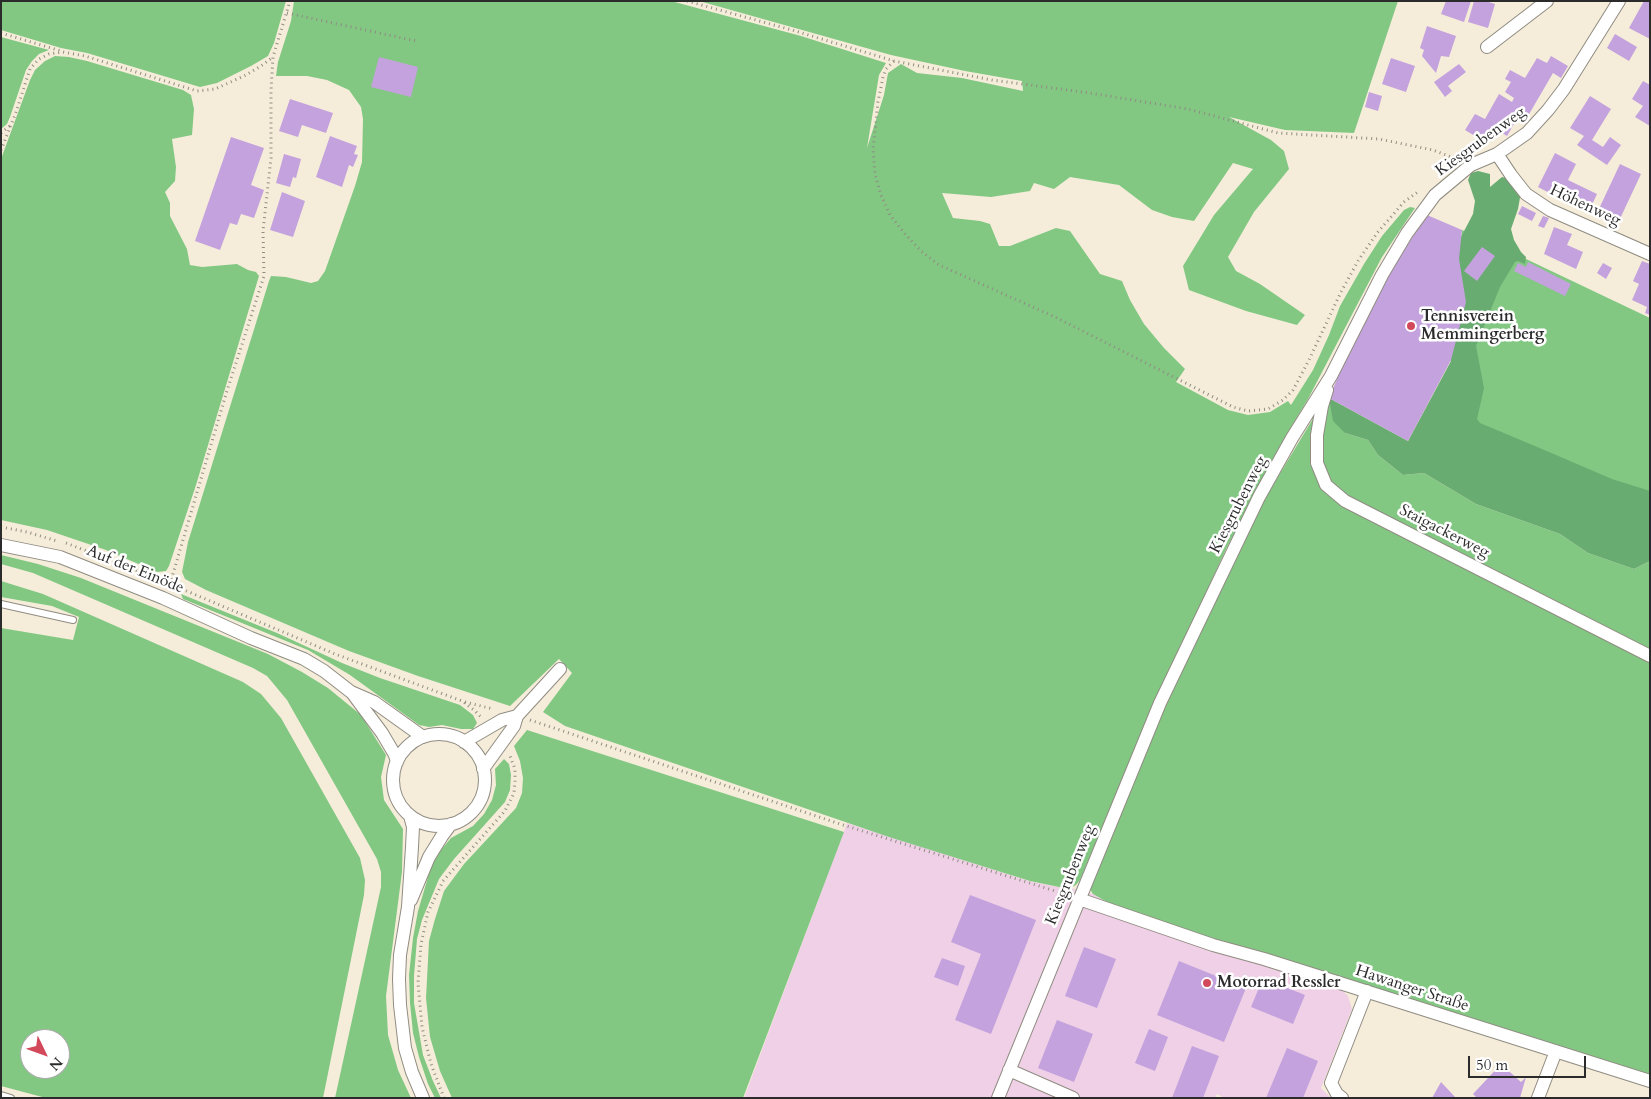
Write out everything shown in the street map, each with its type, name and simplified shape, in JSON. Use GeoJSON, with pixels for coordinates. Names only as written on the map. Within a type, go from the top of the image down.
{"type":"FeatureCollection","features":[{"type":"Feature","properties":{"kind":"street"},"geometry":{"type":"LineString","coordinates":[[1487,47],[1547,1]]}},
{"type":"Feature","properties":{"kind":"street","name":"Kiesgrubenweg"},"geometry":{"type":"LineString","coordinates":[[998,1098],[1078,898],[1160,703],[1259,498],[1292,438],[1331,376],[1382,274],[1407,233],[1436,195],[1471,165],[1497,154],[1527,133],[1548,110],[1564,89],[1619,1]]}},
{"type":"Feature","properties":{"kind":"street","name":"Höhenweg"},"geometry":{"type":"LineString","coordinates":[[1497,154],[1510,175],[1526,194],[1550,210],[1650,254]]}},
{"type":"Feature","properties":{"kind":"street","name":"Staigackerweg"},"geometry":{"type":"LineString","coordinates":[[1331,376],[1322,406],[1317,434],[1317,463],[1326,485],[1346,501],[1650,656]]}},
{"type":"Feature","properties":{"kind":"street","name":"Auf der Einöde"},"geometry":{"type":"LineString","coordinates":[[1,545],[60,557],[163,598],[251,638],[304,659],[324,671],[351,692]]}},
{"type":"Feature","properties":{"kind":"street"},"geometry":{"type":"LineString","coordinates":[[483,769],[514,726],[517,716],[560,670]]}},
{"type":"Feature","properties":{"kind":"street"},"geometry":{"type":"LineString","coordinates":[[351,692],[374,702],[423,737]]}},
{"type":"Feature","properties":{"kind":"street"},"geometry":{"type":"LineString","coordinates":[[351,692],[382,732],[397,762]]}},
{"type":"Feature","properties":{"kind":"street"},"geometry":{"type":"LineString","coordinates":[[464,742],[502,720],[517,716]]}},
{"type":"Feature","properties":{"kind":"street"},"geometry":{"type":"LineString","coordinates":[[444,735],[464,742],[476,754],[483,769],[485,781],[483,793],[478,803],[467,816],[442,826],[425,824],[410,816],[399,803],[394,787],[394,770],[397,762],[408,747],[423,737],[444,735]]}},
{"type":"Feature","properties":{"kind":"street"},"geometry":{"type":"LineString","coordinates":[[410,816],[413,827],[408,907],[400,955],[400,1005],[405,1048],[412,1072],[423,1098]]}},
{"type":"Feature","properties":{"kind":"street"},"geometry":{"type":"LineString","coordinates":[[408,907],[430,857],[451,824]]}},
{"type":"Feature","properties":{"kind":"street","name":"Hawanger Straße"},"geometry":{"type":"LineString","coordinates":[[1078,898],[1212,945],[1366,991],[1650,1081]]}},
{"type":"Feature","properties":{"kind":"street"},"geometry":{"type":"LineString","coordinates":[[1342,1098],[1331,1083],[1366,991]]}},
{"type":"Feature","properties":{"kind":"street"},"geometry":{"type":"LineString","coordinates":[[1538,1098],[1556,1052]]}},
{"type":"Feature","properties":{"kind":"street"},"geometry":{"type":"LineString","coordinates":[[1009,1070],[1073,1098]]}},
{"type":"Feature","properties":{"kind":"lane"},"geometry":{"type":"LineString","coordinates":[[1,604],[73,620]]}},
{"type":"Feature","properties":{"kind":"lane"},"geometry":{"type":"LineString","coordinates":[[1,1095],[11,1098]]}},
{"type":"Feature","properties":{"kind":"path"},"geometry":{"type":"LineString","coordinates":[[170,584],[226,394],[264,276],[263,231],[271,158],[273,57],[290,1]]}},
{"type":"Feature","properties":{"kind":"path"},"geometry":{"type":"LineString","coordinates":[[688,1],[894,61],[992,80],[1188,109],[1278,133],[1378,139],[1433,150],[1471,165]]}},
{"type":"Feature","properties":{"kind":"path"},"geometry":{"type":"LineString","coordinates":[[287,13],[416,41]]}},
{"type":"Feature","properties":{"kind":"path"},"geometry":{"type":"LineString","coordinates":[[1,34],[63,52],[85,56],[197,91],[215,89],[261,66],[273,57]]}},
{"type":"Feature","properties":{"kind":"path"},"geometry":{"type":"LineString","coordinates":[[1,150],[30,69],[39,59],[48,54],[63,52]]}},
{"type":"Feature","properties":{"kind":"path"},"geometry":{"type":"LineString","coordinates":[[894,61],[886,68],[878,102],[873,149],[875,174],[881,195],[890,215],[916,245],[939,265],[1055,317],[1233,407],[1248,411],[1268,409],[1283,400],[1292,390],[1358,261],[1377,233],[1404,202],[1424,187]]}},
{"type":"Feature","properties":{"kind":"path"},"geometry":{"type":"LineString","coordinates":[[1,133],[11,125]]}},
{"type":"Feature","properties":{"kind":"path"},"geometry":{"type":"LineString","coordinates":[[1,527],[69,544],[170,584],[335,654],[462,701],[517,716],[840,824],[1078,898]]}},
{"type":"Feature","properties":{"kind":"path"},"geometry":{"type":"LineString","coordinates":[[462,701],[474,710],[489,728]]}},
{"type":"Feature","properties":{"kind":"path"},"geometry":{"type":"LineString","coordinates":[[444,1098],[431,1064],[422,1027],[418,983],[421,944],[428,912],[443,881],[505,811],[512,798],[515,769],[512,760],[501,744]]}},
{"type":"Feature","properties":{"kind":"shaded area"},"geometry":{"type":"Polygon","coordinates":[[[847,823],[1029,881],[1071,888],[1093,894],[1107,902],[1155,919],[1321,971],[1348,996],[1352,1009],[1321,1088],[1331,1098],[1224,1098],[1217,1094],[1215,1098],[744,1098],[847,823]]]}},
{"type":"Feature","properties":{"kind":"green space"},"geometry":{"type":"Polygon","coordinates":[[[1,1],[286,1],[274,43],[268,56],[217,83],[200,87],[87,53],[61,48],[1,30],[1,1]]]}},
{"type":"Feature","properties":{"kind":"green space"},"geometry":{"type":"Polygon","coordinates":[[[294,1],[671,1],[801,36],[886,63],[879,75],[867,148],[884,95],[888,73],[901,64],[917,73],[962,78],[1023,91],[1022,81],[891,55],[699,1],[1398,1],[1354,133],[1285,130],[1229,117],[1271,140],[1284,151],[1289,169],[1254,212],[1228,257],[1236,271],[1260,284],[1305,315],[1297,325],[1246,311],[1189,290],[1183,266],[1214,215],[1253,169],[1233,163],[1194,221],[1172,217],[1152,210],[1119,185],[1070,177],[1054,189],[1034,183],[1030,191],[991,197],[942,193],[953,218],[990,224],[999,246],[1010,246],[1056,228],[1070,231],[1100,274],[1122,281],[1130,300],[1144,324],[1185,369],[1176,382],[1228,410],[1248,415],[1270,412],[1288,401],[1291,405],[1313,370],[1340,306],[1364,264],[1382,236],[1404,210],[1410,207],[1415,208],[1382,257],[1308,399],[1285,437],[1227,547],[1144,727],[1080,880],[1076,885],[1069,889],[1030,881],[889,837],[565,726],[543,712],[572,673],[559,659],[510,706],[349,651],[206,590],[185,579],[182,572],[188,542],[271,276],[286,277],[311,283],[318,281],[325,271],[362,162],[363,119],[361,107],[349,90],[327,80],[307,76],[276,76],[278,62],[291,21],[294,1]]]}},
{"type":"Feature","properties":{"kind":"green space"},"geometry":{"type":"Polygon","coordinates":[[[1,37],[49,50],[39,54],[26,70],[10,117],[7,124],[1,129],[1,37]]]}},
{"type":"Feature","properties":{"kind":"green space"},"geometry":{"type":"Polygon","coordinates":[[[55,56],[87,61],[183,90],[191,95],[194,109],[192,135],[172,139],[176,167],[175,181],[165,192],[170,203],[170,216],[187,249],[190,265],[202,267],[237,264],[256,272],[259,276],[196,485],[166,571],[157,572],[106,550],[47,530],[1,520],[1,159],[35,70],[45,61],[55,56]]]}},
{"type":"Feature","properties":{"kind":"green space"},"geometry":{"type":"Polygon","coordinates":[[[1478,171],[1490,174],[1490,187],[1502,177],[1509,179],[1521,192],[1518,209],[1511,229],[1514,240],[1526,257],[1525,264],[1518,261],[1515,262],[1500,287],[1476,346],[1484,388],[1477,419],[1480,423],[1612,479],[1650,491],[1650,561],[1634,569],[1588,553],[1560,534],[1476,504],[1424,473],[1403,475],[1378,455],[1368,440],[1345,433],[1333,421],[1329,398],[1408,441],[1451,361],[1415,342],[1451,256],[1473,214],[1475,201],[1468,180],[1471,173],[1478,171]]]}},
{"type":"Feature","properties":{"kind":"green space"},"geometry":{"type":"Polygon","coordinates":[[[1462,230],[1650,318],[1650,498],[1469,420],[1459,259],[1462,230]]]}},
{"type":"Feature","properties":{"kind":"green space"},"geometry":{"type":"Polygon","coordinates":[[[1329,398],[1345,433],[1368,440],[1378,455],[1403,475],[1424,473],[1476,504],[1560,534],[1588,553],[1634,569],[1650,561],[1650,652],[1341,493],[1328,480],[1321,463],[1321,447],[1329,398]]]}},
{"type":"Feature","properties":{"kind":"green space"},"geometry":{"type":"Polygon","coordinates":[[[1314,417],[1311,452],[1312,466],[1323,490],[1650,661],[1650,1075],[1202,935],[1107,902],[1091,891],[1091,883],[1154,730],[1264,500],[1314,417]]]}},
{"type":"Feature","properties":{"kind":"green space"},"geometry":{"type":"Polygon","coordinates":[[[1,555],[38,564],[81,578],[268,654],[328,688],[361,715],[386,755],[381,777],[384,800],[403,829],[402,872],[386,996],[388,1035],[398,1070],[411,1098],[335,1098],[381,887],[381,872],[377,859],[287,700],[267,676],[253,668],[33,573],[1,564],[1,555]]]}},
{"type":"Feature","properties":{"kind":"green space"},"geometry":{"type":"Polygon","coordinates":[[[1,581],[43,594],[243,682],[261,694],[281,718],[360,858],[365,880],[364,895],[323,1098],[46,1098],[1,1086],[1,628],[73,640],[79,617],[52,606],[1,597],[1,581]]]}},
{"type":"Feature","properties":{"kind":"green space"},"geometry":{"type":"Polygon","coordinates":[[[181,594],[277,633],[342,663],[460,705],[473,715],[477,723],[473,729],[461,729],[442,725],[429,727],[419,725],[350,675],[308,650],[183,599],[181,594]]]}},
{"type":"Feature","properties":{"kind":"green space"},"geometry":{"type":"Polygon","coordinates":[[[527,730],[844,832],[743,1098],[452,1098],[440,1071],[430,1037],[426,998],[429,941],[444,891],[464,864],[516,808],[522,793],[523,778],[520,761],[514,746],[527,730]]]}},
{"type":"Feature","properties":{"kind":"green space"},"geometry":{"type":"Polygon","coordinates":[[[504,759],[509,764],[511,775],[510,790],[505,802],[454,859],[439,879],[422,920],[417,939],[414,1003],[423,1055],[441,1098],[435,1098],[419,1057],[413,1033],[410,1003],[409,975],[418,911],[431,867],[440,851],[451,838],[473,826],[484,814],[492,800],[496,785],[495,769],[504,759]]]}},
{"type":"Feature","properties":{"kind":"building"},"geometry":{"type":"Polygon","coordinates":[[[1446,1],[1471,1],[1464,22],[1441,14],[1446,1]]]}},
{"type":"Feature","properties":{"kind":"building"},"geometry":{"type":"Polygon","coordinates":[[[1474,1],[1485,1],[1495,4],[1488,28],[1468,22],[1474,1]]]}},
{"type":"Feature","properties":{"kind":"building"},"geometry":{"type":"Polygon","coordinates":[[[1644,1],[1650,1],[1650,39],[1629,28],[1644,1]]]}},
{"type":"Feature","properties":{"kind":"building"},"geometry":{"type":"Polygon","coordinates":[[[1427,26],[1456,36],[1449,57],[1441,56],[1436,73],[1422,56],[1424,50],[1420,48],[1427,26]]]}},
{"type":"Feature","properties":{"kind":"building"},"geometry":{"type":"Polygon","coordinates":[[[1615,34],[1637,47],[1629,61],[1607,48],[1615,34]]]}},
{"type":"Feature","properties":{"kind":"building"},"geometry":{"type":"Polygon","coordinates":[[[1551,56],[1568,66],[1561,78],[1553,73],[1528,116],[1521,112],[1507,136],[1494,128],[1485,142],[1465,130],[1475,114],[1485,119],[1499,94],[1512,102],[1514,98],[1505,92],[1511,82],[1505,79],[1510,70],[1525,78],[1537,58],[1547,63],[1551,56]]]}},
{"type":"Feature","properties":{"kind":"building"},"geometry":{"type":"Polygon","coordinates":[[[379,57],[418,67],[411,97],[371,87],[379,57]]]}},
{"type":"Feature","properties":{"kind":"building"},"geometry":{"type":"Polygon","coordinates":[[[1391,58],[1415,66],[1406,92],[1382,84],[1391,58]]]}},
{"type":"Feature","properties":{"kind":"building"},"geometry":{"type":"Polygon","coordinates":[[[1459,64],[1466,72],[1448,86],[1452,91],[1445,97],[1434,82],[1459,64]]]}},
{"type":"Feature","properties":{"kind":"building"},"geometry":{"type":"Polygon","coordinates":[[[1643,81],[1650,85],[1650,126],[1635,117],[1643,106],[1632,99],[1643,81]]]}},
{"type":"Feature","properties":{"kind":"building"},"geometry":{"type":"Polygon","coordinates":[[[1369,92],[1382,96],[1378,111],[1365,107],[1369,92]]]}},
{"type":"Feature","properties":{"kind":"building"},"geometry":{"type":"Polygon","coordinates":[[[1590,96],[1611,109],[1592,140],[1603,147],[1610,137],[1621,145],[1607,165],[1577,145],[1584,136],[1570,128],[1590,96]]]}},
{"type":"Feature","properties":{"kind":"building"},"geometry":{"type":"Polygon","coordinates":[[[290,99],[333,113],[326,133],[302,125],[298,137],[279,131],[290,99]]]}},
{"type":"Feature","properties":{"kind":"building"},"geometry":{"type":"Polygon","coordinates":[[[330,136],[357,146],[354,154],[358,155],[353,167],[349,165],[342,187],[316,177],[330,136]]]}},
{"type":"Feature","properties":{"kind":"building"},"geometry":{"type":"Polygon","coordinates":[[[231,137],[264,148],[251,185],[264,190],[254,218],[241,214],[237,225],[230,223],[220,250],[195,241],[231,137]]]}},
{"type":"Feature","properties":{"kind":"building"},"geometry":{"type":"Polygon","coordinates":[[[1555,153],[1576,164],[1568,180],[1597,194],[1590,209],[1560,194],[1559,198],[1538,187],[1555,153]]]}},
{"type":"Feature","properties":{"kind":"building"},"geometry":{"type":"Polygon","coordinates":[[[284,154],[301,159],[296,178],[293,177],[290,187],[276,183],[284,154]]]}},
{"type":"Feature","properties":{"kind":"building"},"geometry":{"type":"Polygon","coordinates":[[[1620,164],[1641,174],[1618,223],[1597,213],[1620,164]]]}},
{"type":"Feature","properties":{"kind":"building"},"geometry":{"type":"Polygon","coordinates":[[[282,192],[305,201],[293,237],[270,230],[282,192]]]}},
{"type":"Feature","properties":{"kind":"building"},"geometry":{"type":"Polygon","coordinates":[[[1522,206],[1536,213],[1532,221],[1518,214],[1522,206]]]}},
{"type":"Feature","properties":{"kind":"building","name":"Tennisverein Memmingerberg"},"geometry":{"type":"Polygon","coordinates":[[[1427,215],[1462,230],[1459,259],[1466,302],[1451,360],[1408,441],[1329,398],[1349,351],[1393,267],[1427,215]]]}},
{"type":"Feature","properties":{"kind":"building"},"geometry":{"type":"Polygon","coordinates":[[[1543,216],[1549,218],[1544,228],[1538,226],[1543,216]]]}},
{"type":"Feature","properties":{"kind":"building"},"geometry":{"type":"Polygon","coordinates":[[[1554,227],[1572,234],[1567,245],[1583,252],[1576,269],[1544,254],[1554,227]]]}},
{"type":"Feature","properties":{"kind":"building"},"geometry":{"type":"Polygon","coordinates":[[[1482,247],[1495,256],[1477,281],[1464,271],[1482,247]]]}},
{"type":"Feature","properties":{"kind":"building"},"geometry":{"type":"Polygon","coordinates":[[[1642,261],[1650,264],[1650,315],[1645,313],[1647,307],[1632,300],[1639,284],[1633,281],[1642,261]]]}},
{"type":"Feature","properties":{"kind":"building"},"geometry":{"type":"Polygon","coordinates":[[[1528,262],[1571,284],[1565,296],[1514,271],[1518,263],[1526,267],[1528,262]]]}},
{"type":"Feature","properties":{"kind":"building"},"geometry":{"type":"Polygon","coordinates":[[[1603,263],[1612,268],[1606,279],[1597,273],[1603,263]]]}},
{"type":"Feature","properties":{"kind":"building"},"geometry":{"type":"Polygon","coordinates":[[[970,895],[1036,920],[991,1034],[955,1020],[981,954],[951,942],[970,895]]]}},
{"type":"Feature","properties":{"kind":"building"},"geometry":{"type":"Polygon","coordinates":[[[1084,947],[1116,959],[1097,1008],[1065,996],[1084,947]]]}},
{"type":"Feature","properties":{"kind":"building"},"geometry":{"type":"Polygon","coordinates":[[[942,958],[965,966],[958,986],[934,977],[942,958]]]}},
{"type":"Feature","properties":{"kind":"building"},"geometry":{"type":"Polygon","coordinates":[[[1179,961],[1246,988],[1224,1042],[1157,1015],[1179,961]]]}},
{"type":"Feature","properties":{"kind":"building"},"geometry":{"type":"Polygon","coordinates":[[[1263,978],[1305,995],[1293,1024],[1251,1007],[1263,978]]]}},
{"type":"Feature","properties":{"kind":"building"},"geometry":{"type":"Polygon","coordinates":[[[1057,1020],[1093,1034],[1074,1082],[1038,1068],[1057,1020]]]}},
{"type":"Feature","properties":{"kind":"building"},"geometry":{"type":"Polygon","coordinates":[[[1149,1029],[1168,1037],[1155,1071],[1135,1063],[1149,1029]]]}},
{"type":"Feature","properties":{"kind":"building"},"geometry":{"type":"Polygon","coordinates":[[[1192,1046],[1219,1056],[1203,1098],[1172,1098],[1192,1046]]]}},
{"type":"Feature","properties":{"kind":"building"},"geometry":{"type":"Polygon","coordinates":[[[1287,1048],[1318,1061],[1303,1098],[1266,1098],[1287,1048]]]}},
{"type":"Feature","properties":{"kind":"building"},"geometry":{"type":"Polygon","coordinates":[[[1501,1064],[1521,1082],[1526,1077],[1520,1098],[1477,1098],[1473,1094],[1501,1064]]]}},
{"type":"Feature","properties":{"kind":"building"},"geometry":{"type":"Polygon","coordinates":[[[1441,1082],[1456,1098],[1432,1098],[1441,1082]]]}},
{"type":"Feature","properties":{"kind":"place","name":"Tennisverein Memmingerberg"},"geometry":{"type":"Point","coordinates":[1411,326]}},
{"type":"Feature","properties":{"kind":"place","name":"Motorrad Ressler"},"geometry":{"type":"Point","coordinates":[1207,983]}}]}
